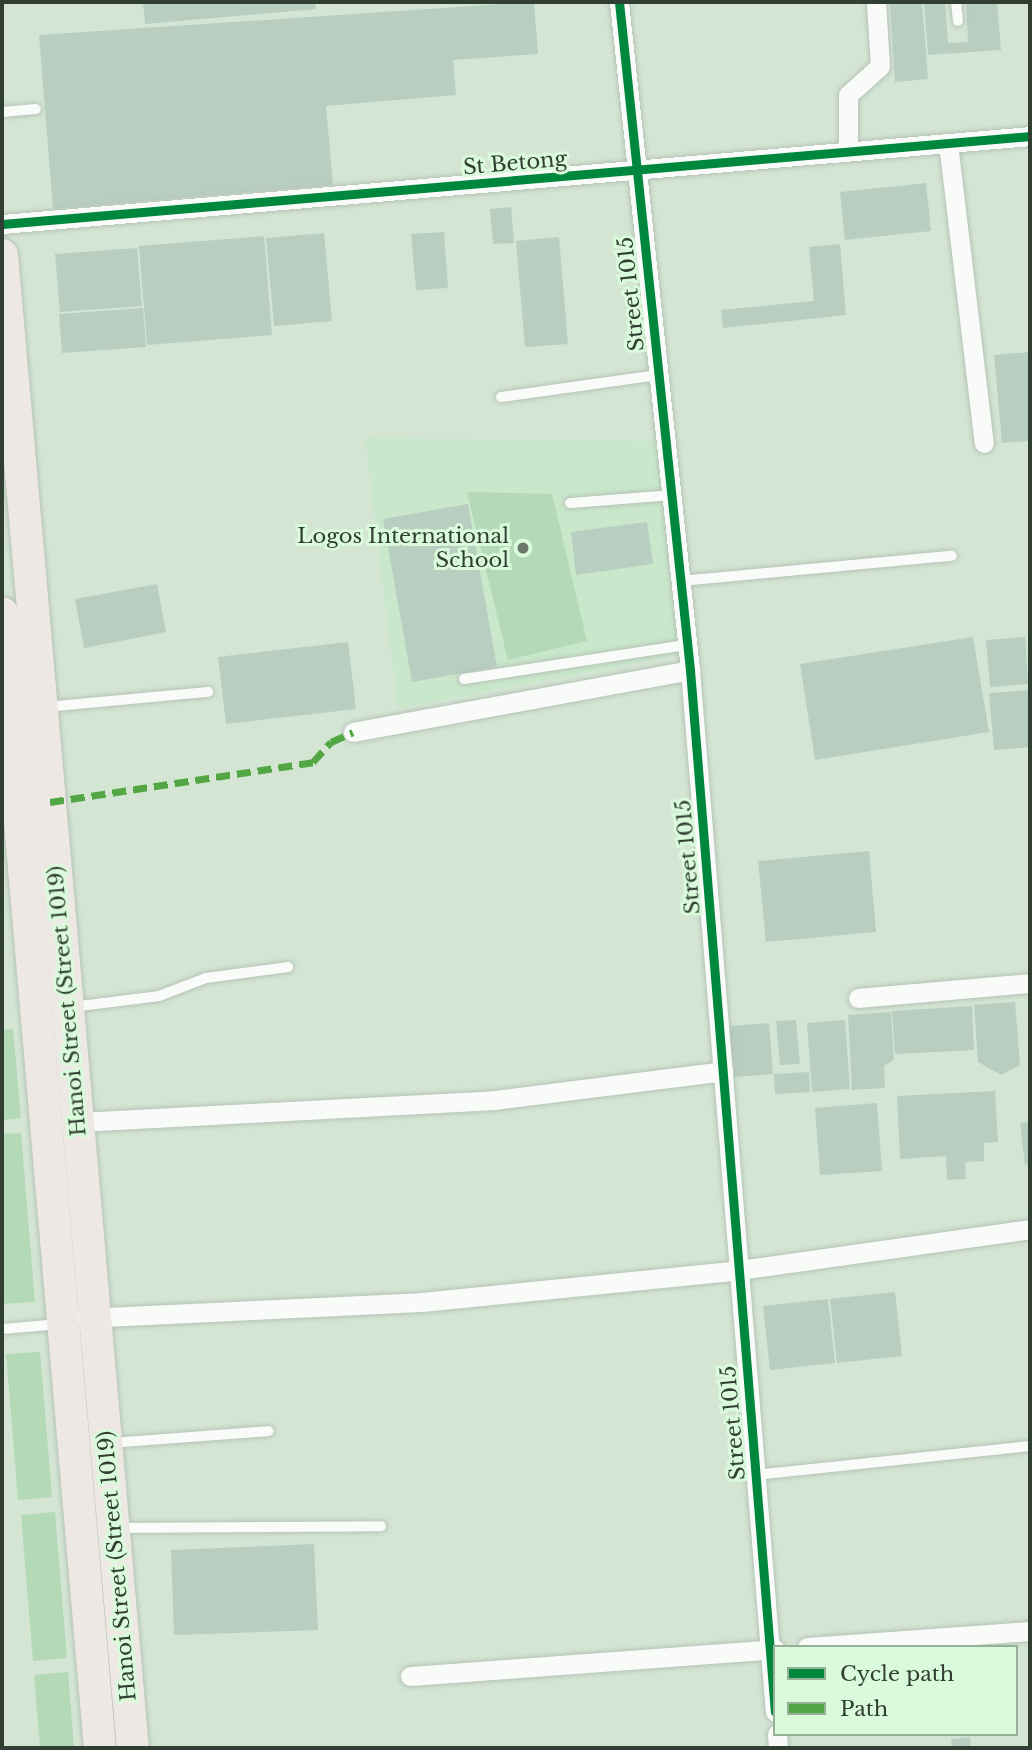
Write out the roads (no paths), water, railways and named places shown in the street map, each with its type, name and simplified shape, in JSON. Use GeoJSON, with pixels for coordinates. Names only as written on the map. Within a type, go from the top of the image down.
{"type":"FeatureCollection","features":[{"type":"Feature","properties":{"kind":"main road","name":"Hanoi Street (Street 1019)"},"geometry":{"type":"LineString","coordinates":[[2,255],[133,1748]]}},
{"type":"Feature","properties":{"kind":"main road","name":"Hanoi Street (Street 1019)"},"geometry":{"type":"LineString","coordinates":[[2,613],[100,1748]]}},
{"type":"Feature","properties":{"kind":"street","name":"Street 1015"},"geometry":{"type":"LineString","coordinates":[[619,2],[690,670],[773,1670]]}},
{"type":"Feature","properties":{"kind":"street"},"geometry":{"type":"LineString","coordinates":[[848,152],[848,95],[880,66],[876,2]]}},
{"type":"Feature","properties":{"kind":"street","name":"St Betong"},"geometry":{"type":"LineString","coordinates":[[2,224],[1030,136]]}},
{"type":"Feature","properties":{"kind":"street"},"geometry":{"type":"LineString","coordinates":[[948,143],[984,443]]}},
{"type":"Feature","properties":{"kind":"street"},"geometry":{"type":"LineString","coordinates":[[354,732],[690,670]]}},
{"type":"Feature","properties":{"kind":"street"},"geometry":{"type":"LineString","coordinates":[[858,998],[1030,983]]}},
{"type":"Feature","properties":{"kind":"street"},"geometry":{"type":"LineString","coordinates":[[78,1122],[495,1100],[723,1071]]}},
{"type":"Feature","properties":{"kind":"street"},"geometry":{"type":"LineString","coordinates":[[64,1323],[96,1316],[421,1302],[739,1270],[1030,1229]]}},
{"type":"Feature","properties":{"kind":"street"},"geometry":{"type":"LineString","coordinates":[[835,1645],[1030,1631]]}},
{"type":"Feature","properties":{"kind":"street"},"geometry":{"type":"LineString","coordinates":[[410,1676],[772,1649]]}},
{"type":"Feature","properties":{"kind":"lane"},"geometry":{"type":"LineString","coordinates":[[957,2],[958,21]]}},
{"type":"Feature","properties":{"kind":"lane"},"geometry":{"type":"LineString","coordinates":[[2,112],[36,109]]}},
{"type":"Feature","properties":{"kind":"lane"},"geometry":{"type":"LineString","coordinates":[[501,397],[658,375]]}},
{"type":"Feature","properties":{"kind":"lane"},"geometry":{"type":"LineString","coordinates":[[570,503],[671,495]]}},
{"type":"Feature","properties":{"kind":"lane"},"geometry":{"type":"LineString","coordinates":[[680,581],[953,556]]}},
{"type":"Feature","properties":{"kind":"lane"},"geometry":{"type":"LineString","coordinates":[[464,679],[687,645]]}},
{"type":"Feature","properties":{"kind":"lane"},"geometry":{"type":"LineString","coordinates":[[41,707],[208,692]]}},
{"type":"Feature","properties":{"kind":"lane"},"geometry":{"type":"LineString","coordinates":[[68,1008],[159,996],[206,978],[288,967]]}},
{"type":"Feature","properties":{"kind":"lane"},"geometry":{"type":"LineString","coordinates":[[2,1329],[64,1323]]}},
{"type":"Feature","properties":{"kind":"lane"},"geometry":{"type":"LineString","coordinates":[[106,1443],[269,1431]]}},
{"type":"Feature","properties":{"kind":"lane"},"geometry":{"type":"LineString","coordinates":[[755,1475],[1030,1446]]}},
{"type":"Feature","properties":{"kind":"lane"},"geometry":{"type":"LineString","coordinates":[[114,1528],[381,1526]]}},
{"type":"Feature","properties":{"kind":"place","name":"Logos International School"},"geometry":{"type":"Point","coordinates":[523,548]}}]}
